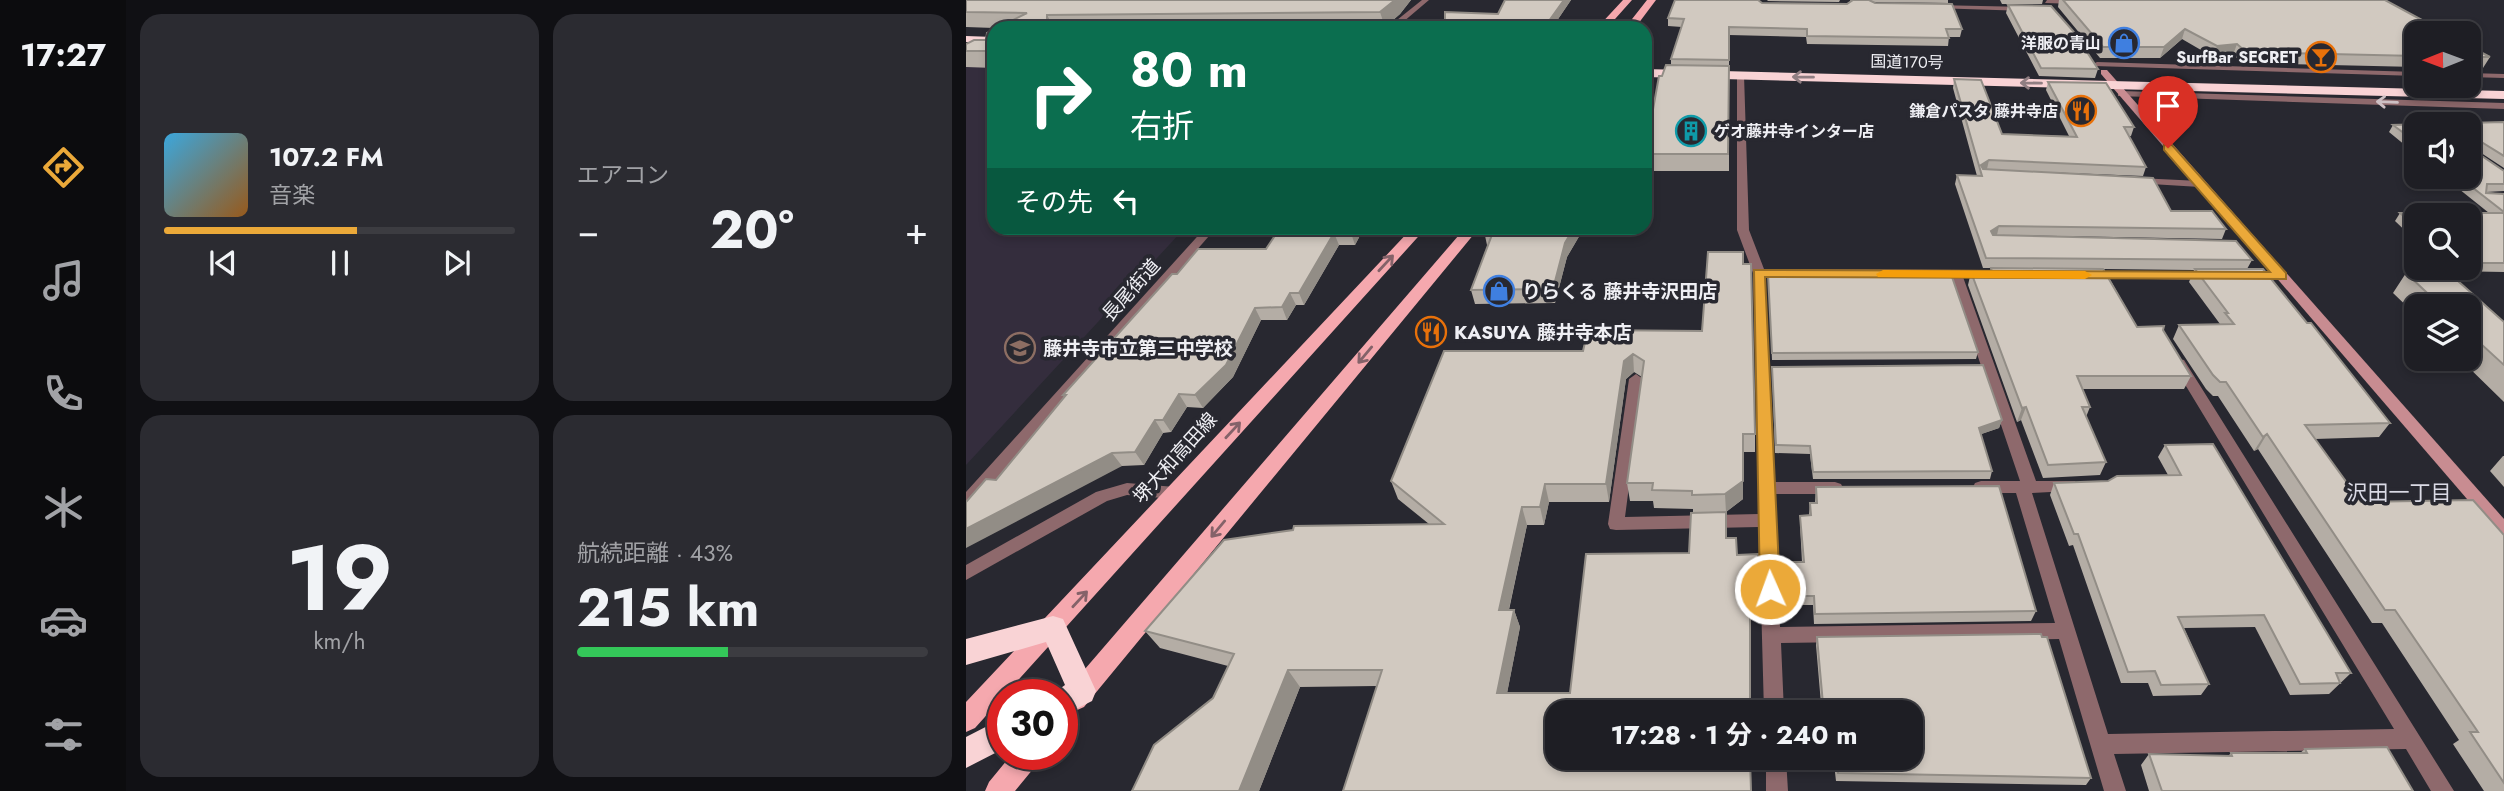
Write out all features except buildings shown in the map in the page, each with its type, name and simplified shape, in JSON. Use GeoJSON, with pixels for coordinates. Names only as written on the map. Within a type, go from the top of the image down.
{"type":"FeatureCollection","features":[{"type":"Feature","properties":{"kind":"highway"},"geometry":{"type":"LineString","coordinates":[[966,39],[987,40]]}},
{"type":"Feature","properties":{"kind":"highway"},"geometry":{"type":"LineString","coordinates":[[966,50],[987,50]]}},
{"type":"Feature","properties":{"kind":"highway"},"geometry":{"type":"LineString","coordinates":[[1979,68],[2101,68],[2404,82]]}},
{"type":"Feature","properties":{"kind":"highway","name":"国道170号"},"geometry":{"type":"LineString","coordinates":[[1652,73],[2117,89],[2498,95]]}},
{"type":"Feature","properties":{"kind":"highway"},"geometry":{"type":"LineString","coordinates":[[2482,83],[2504,86]]}},
{"type":"Feature","properties":{"kind":"highway"},"geometry":{"type":"LineString","coordinates":[[966,652],[1053,628],[1067,679]]}},
{"type":"Feature","properties":{"kind":"highway"},"geometry":{"type":"LineString","coordinates":[[966,753],[987,742]]}},
{"type":"Feature","properties":{"kind":"main road"},"geometry":{"type":"LineString","coordinates":[[1608,21],[1628,0]]}},
{"type":"Feature","properties":{"kind":"main road"},"geometry":{"type":"LineString","coordinates":[[1636,21],[1652,0]]}},
{"type":"Feature","properties":{"kind":"main road","name":"堺大和高田線"},"geometry":{"type":"LineString","coordinates":[[966,720],[1413,235]]}},
{"type":"Feature","properties":{"kind":"main road"},"geometry":{"type":"LineString","coordinates":[[1078,689],[1466,235]]}},
{"type":"Feature","properties":{"kind":"main road"},"geometry":{"type":"LineString","coordinates":[[998,791],[1016,770]]}},
{"type":"Feature","properties":{"kind":"street"},"geometry":{"type":"LineString","coordinates":[[1400,21],[1426,0]]}},
{"type":"Feature","properties":{"kind":"street"},"geometry":{"type":"LineString","coordinates":[[2046,1],[2086,2]]}},
{"type":"Feature","properties":{"kind":"street"},"geometry":{"type":"LineString","coordinates":[[1929,7],[2052,9],[2046,1]]}},
{"type":"Feature","properties":{"kind":"street"},"geometry":{"type":"LineString","coordinates":[[2090,55],[2274,276],[2504,530]]}},
{"type":"Feature","properties":{"kind":"street"},"geometry":{"type":"LineString","coordinates":[[2101,68],[2404,74]]}},
{"type":"Feature","properties":{"kind":"street"},"geometry":{"type":"LineString","coordinates":[[1740,75],[1743,230],[1759,273],[1769,368],[1766,488],[1774,700]]}},
{"type":"Feature","properties":{"kind":"street"},"geometry":{"type":"LineString","coordinates":[[2482,80],[2504,76]]}},
{"type":"Feature","properties":{"kind":"street"},"geometry":{"type":"LineString","coordinates":[[2117,89],[2504,106]]}},
{"type":"Feature","properties":{"kind":"street"},"geometry":{"type":"LineString","coordinates":[[2120,180],[2200,184]]}},
{"type":"Feature","properties":{"kind":"street","name":"長尾街道"},"geometry":{"type":"LineString","coordinates":[[966,503],[1205,235]]}},
{"type":"Feature","properties":{"kind":"street"},"geometry":{"type":"LineString","coordinates":[[1759,273],[2010,275]]}},
{"type":"Feature","properties":{"kind":"street"},"geometry":{"type":"LineString","coordinates":[[1956,274],[1982,366],[2026,487],[2115,791]]}},
{"type":"Feature","properties":{"kind":"street"},"geometry":{"type":"LineString","coordinates":[[2078,275],[2227,276]]}},
{"type":"Feature","properties":{"kind":"street"},"geometry":{"type":"LineString","coordinates":[[2166,342],[2443,791]]}},
{"type":"Feature","properties":{"kind":"street"},"geometry":{"type":"LineString","coordinates":[[1636,379],[1616,524],[1767,520]]}},
{"type":"Feature","properties":{"kind":"street"},"geometry":{"type":"LineString","coordinates":[[1968,487],[2090,485]]}},
{"type":"Feature","properties":{"kind":"street"},"geometry":{"type":"LineString","coordinates":[[1766,488],[1847,488]]}},
{"type":"Feature","properties":{"kind":"street"},"geometry":{"type":"LineString","coordinates":[[966,573],[1101,496],[1127,489],[1175,493]]}},
{"type":"Feature","properties":{"kind":"street"},"geometry":{"type":"LineString","coordinates":[[1772,635],[2066,631]]}},
{"type":"Feature","properties":{"kind":"street"},"geometry":{"type":"LineString","coordinates":[[2101,744],[2410,739]]}},
{"type":"Feature","properties":{"kind":"street"},"geometry":{"type":"LineString","coordinates":[[1776,770],[1777,791]]}},
{"type":"Feature","properties":{"kind":"shaded area","name":"藤井寺市立第三中学校"},"geometry":{"type":"Polygon","coordinates":[[[966,61],[987,62],[987,235],[1178,235],[966,465],[966,61]]]}},
{"type":"Feature","properties":{"kind":"slow traffic"},"geometry":{"type":"LineString","coordinates":[[1883,274],[2085,275]]}},
{"type":"Feature","properties":{"kind":"place","name":"洋服の青山"},"geometry":{"type":"Point","coordinates":[2124,43]}},
{"type":"Feature","properties":{"kind":"place","name":"SurfBar SECRET"},"geometry":{"type":"Point","coordinates":[2321,57]}},
{"type":"Feature","properties":{"kind":"place","name":"鎌倉パスタ 藤井寺店"},"geometry":{"type":"Point","coordinates":[2081,111]}},
{"type":"Feature","properties":{"kind":"place","name":"ゲオ藤井寺インター店"},"geometry":{"type":"Point","coordinates":[1691,131]}},
{"type":"Feature","properties":{"kind":"place","name":"りらくる 藤井寺沢田店"},"geometry":{"type":"Point","coordinates":[1499,291]}},
{"type":"Feature","properties":{"kind":"place","name":"KASUYA 藤井寺本店"},"geometry":{"type":"Point","coordinates":[1431,332]}},
{"type":"Feature","properties":{"kind":"place","name":"藤井寺市立第三中学校"},"geometry":{"type":"Point","coordinates":[1020,348]}},
{"type":"Feature","properties":{"kind":"district","name":"沢田一丁目"},"geometry":{"type":"Point","coordinates":[2399,493]}},
{"type":"Feature","properties":{"kind":"route"},"geometry":{"type":"LineString","coordinates":[[1770,589],[1759,273],[2281,276],[2168,148]]}}]}
